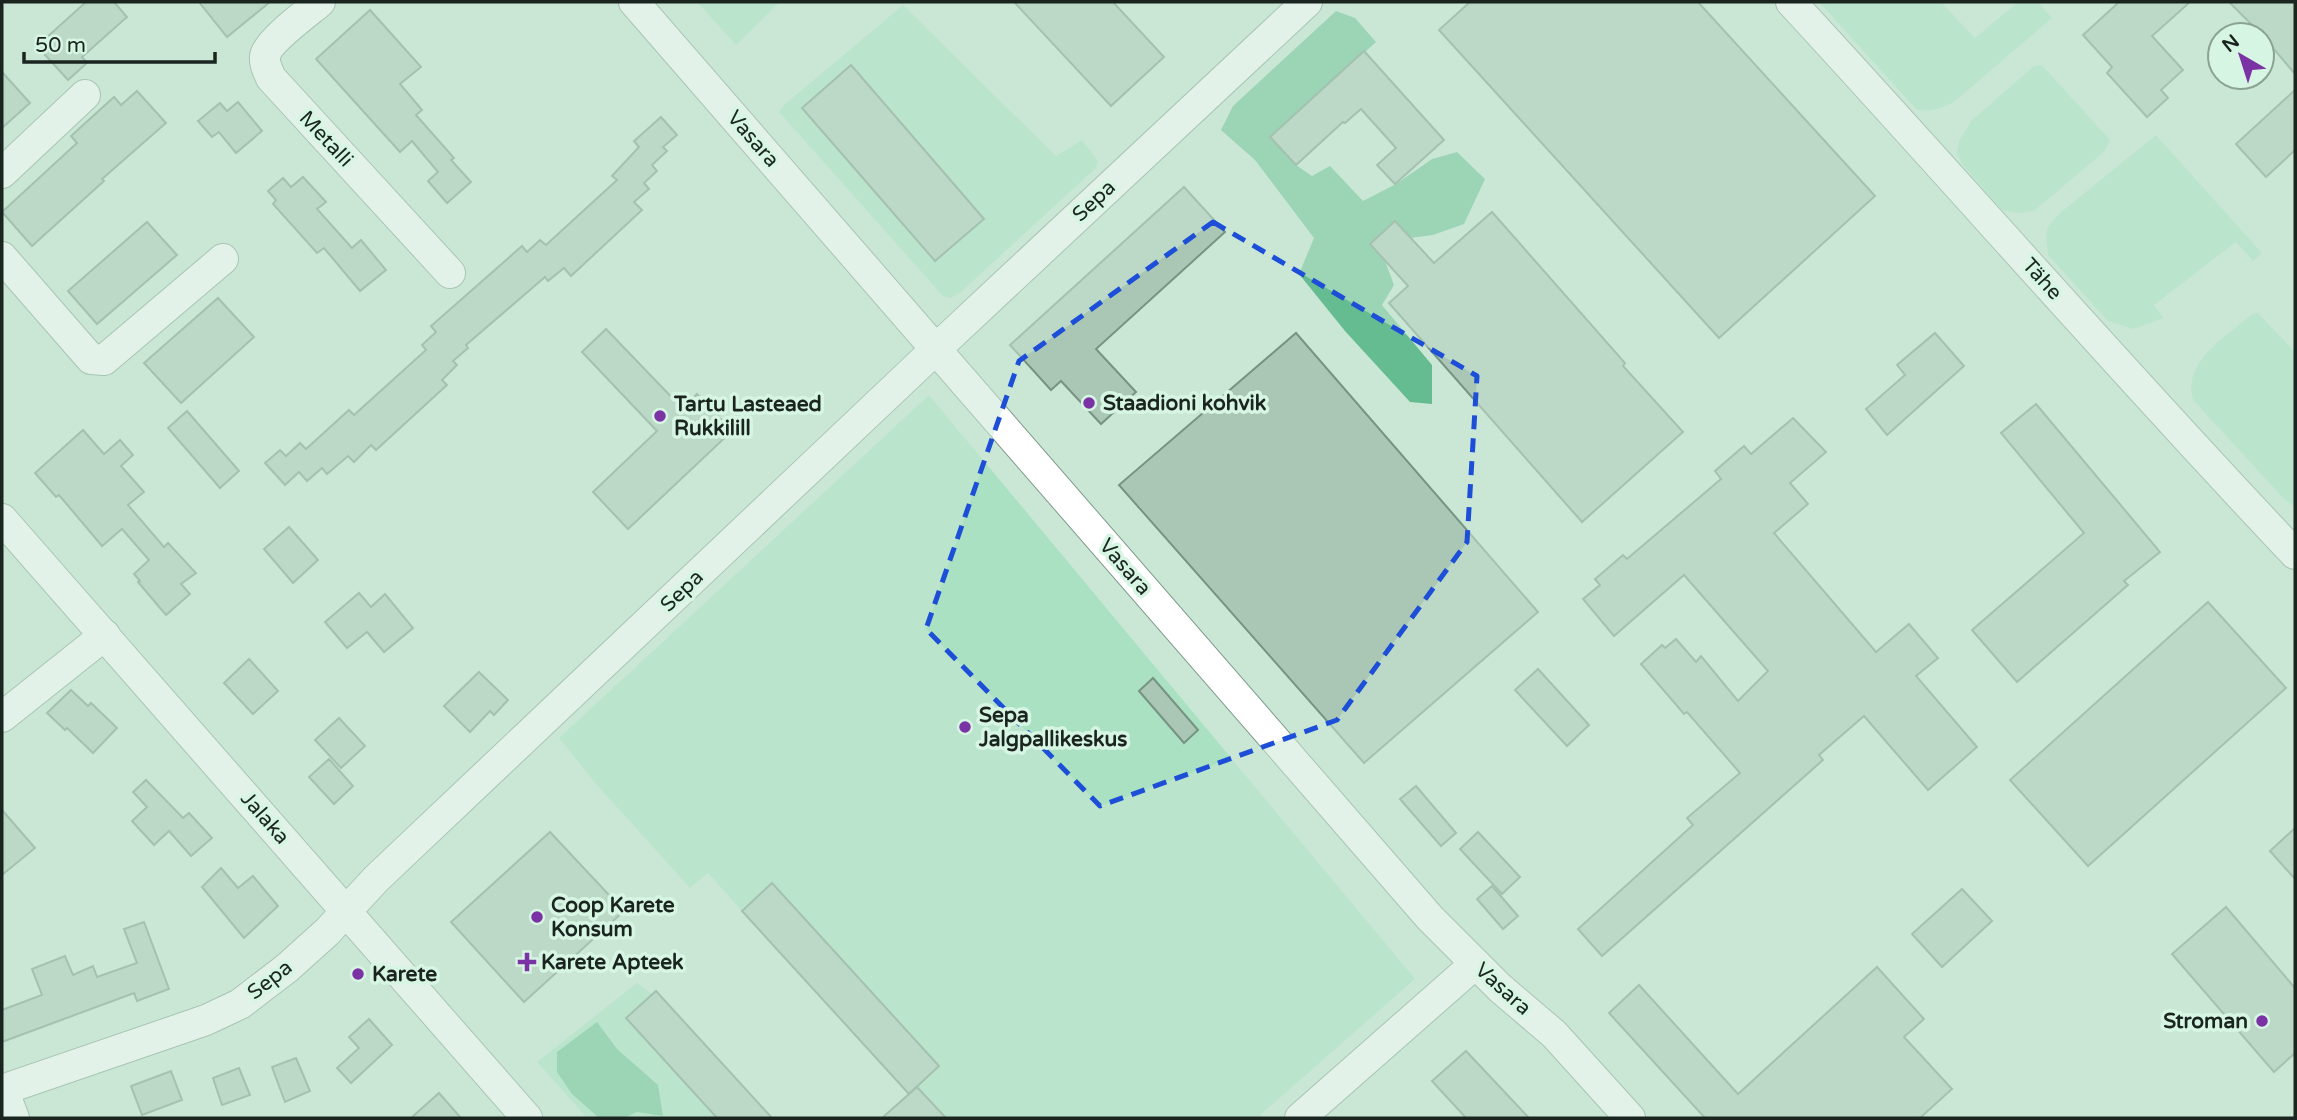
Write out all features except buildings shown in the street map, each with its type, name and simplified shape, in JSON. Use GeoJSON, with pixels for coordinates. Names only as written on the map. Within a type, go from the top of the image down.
{"type":"FeatureCollection","features":[{"type":"Feature","properties":{"kind":"street","name":"Metalli"},"geometry":{"type":"LineString","coordinates":[[320,2],[272,45],[265,56],[266,68],[271,78],[450,273]]}},
{"type":"Feature","properties":{"kind":"street","name":"Vasara"},"geometry":{"type":"LineString","coordinates":[[634,2],[1430,918],[1475,964],[1554,1034],[1630,1118]]}},
{"type":"Feature","properties":{"kind":"street","name":"Sepa"},"geometry":{"type":"LineString","coordinates":[[2,1090],[206,1020],[240,1003],[287,968],[347,913],[376,879],[1307,2]]}},
{"type":"Feature","properties":{"kind":"street","name":"Tähe"},"geometry":{"type":"LineString","coordinates":[[1791,2],[2090,333],[2295,554]]}},
{"type":"Feature","properties":{"kind":"street"},"geometry":{"type":"LineString","coordinates":[[2,173],[85,95]]}},
{"type":"Feature","properties":{"kind":"street"},"geometry":{"type":"LineString","coordinates":[[2,257],[91,359],[104,360],[223,258]]}},
{"type":"Feature","properties":{"kind":"street","name":"Jalaka"},"geometry":{"type":"LineString","coordinates":[[2,519],[527,1118]]}},
{"type":"Feature","properties":{"kind":"street"},"geometry":{"type":"LineString","coordinates":[[2,717],[105,635]]}},
{"type":"Feature","properties":{"kind":"street"},"geometry":{"type":"LineString","coordinates":[[1300,1118],[1475,964]]}},
{"type":"Feature","properties":{"kind":"street"},"geometry":{"type":"LineString","coordinates":[[2,1090],[13,1118]]}},
{"type":"Feature","properties":{"kind":"highlighted area"},"geometry":{"type":"Polygon","coordinates":[[[1213,222],[1477,376],[1467,542],[1337,720],[1100,806],[926,629],[1019,361],[1213,222]]]}},
{"type":"Feature","properties":{"kind":"green space"},"geometry":{"type":"Polygon","coordinates":[[[697,2],[780,2],[736,45],[697,2]]]}},
{"type":"Feature","properties":{"kind":"green space"},"geometry":{"type":"Polygon","coordinates":[[[1819,2],[1941,2],[1975,38],[2018,2],[2038,2],[2052,18],[1954,102],[1926,110],[1916,109],[1819,2]]]}},
{"type":"Feature","properties":{"kind":"green space"},"geometry":{"type":"Polygon","coordinates":[[[903,5],[1056,156],[1082,140],[1098,161],[1096,168],[961,292],[951,298],[943,296],[779,112],[903,5]]]}},
{"type":"Feature","properties":{"kind":"green space"},"geometry":{"type":"Polygon","coordinates":[[[1336,11],[1355,18],[1376,42],[1271,137],[1296,165],[1312,176],[1330,166],[1363,201],[1396,184],[1432,159],[1457,152],[1485,179],[1464,224],[1433,235],[1410,238],[1395,221],[1370,244],[1385,261],[1394,285],[1382,305],[1432,365],[1432,404],[1410,402],[1345,331],[1299,274],[1314,238],[1255,160],[1221,130],[1233,106],[1336,11]]]}},
{"type":"Feature","properties":{"kind":"green space"},"geometry":{"type":"Polygon","coordinates":[[[2042,65],[2110,140],[2105,151],[2034,211],[2017,213],[2002,210],[1962,164],[1957,153],[1959,141],[1971,121],[2034,66],[2042,65]]]}},
{"type":"Feature","properties":{"kind":"green space"},"geometry":{"type":"Polygon","coordinates":[[[2156,135],[2262,253],[2253,261],[2236,242],[2154,305],[2164,318],[2133,329],[2108,321],[2048,255],[2046,236],[2048,226],[2060,213],[2156,135]]]}},
{"type":"Feature","properties":{"kind":"green space"},"geometry":{"type":"Polygon","coordinates":[[[2258,313],[2295,352],[2295,507],[2284,499],[2193,400],[2191,386],[2200,362],[2219,341],[2252,314],[2258,313]]]}},
{"type":"Feature","properties":{"kind":"green space","name":"Sepa Jalgpallikeskus"},"geometry":{"type":"Polygon","coordinates":[[[929,395],[1415,979],[1257,1118],[946,1118],[917,1086],[938,1066],[772,883],[742,911],[708,873],[690,888],[596,784],[559,738],[929,395]]]}},
{"type":"Feature","properties":{"kind":"green space"},"geometry":{"type":"Polygon","coordinates":[[[637,983],[652,994],[626,1018],[717,1118],[587,1118],[537,1062],[637,983]]]}},
{"type":"Feature","properties":{"kind":"green space"},"geometry":{"type":"Polygon","coordinates":[[[597,1022],[617,1049],[658,1085],[663,1116],[637,1112],[624,1118],[599,1118],[572,1094],[557,1072],[557,1052],[597,1022]]]}},
{"type":"Feature","properties":{"kind":"place","name":"Staadioni kohvik"},"geometry":{"type":"Point","coordinates":[1089,403]}},
{"type":"Feature","properties":{"kind":"place","name":"Tartu Lasteaed Rukkilill"},"geometry":{"type":"Point","coordinates":[660,416]}},
{"type":"Feature","properties":{"kind":"place","name":"Sepa Jalgpallikeskus"},"geometry":{"type":"Point","coordinates":[965,727]}},
{"type":"Feature","properties":{"kind":"place","name":"Coop Karete Konsum"},"geometry":{"type":"Point","coordinates":[537,917]}},
{"type":"Feature","properties":{"kind":"place","name":"Karete Apteek"},"geometry":{"type":"Point","coordinates":[527,962]}},
{"type":"Feature","properties":{"kind":"place","name":"Karete"},"geometry":{"type":"Point","coordinates":[358,974]}},
{"type":"Feature","properties":{"kind":"place","name":"Stroman"},"geometry":{"type":"Point","coordinates":[2262,1021]}}]}
